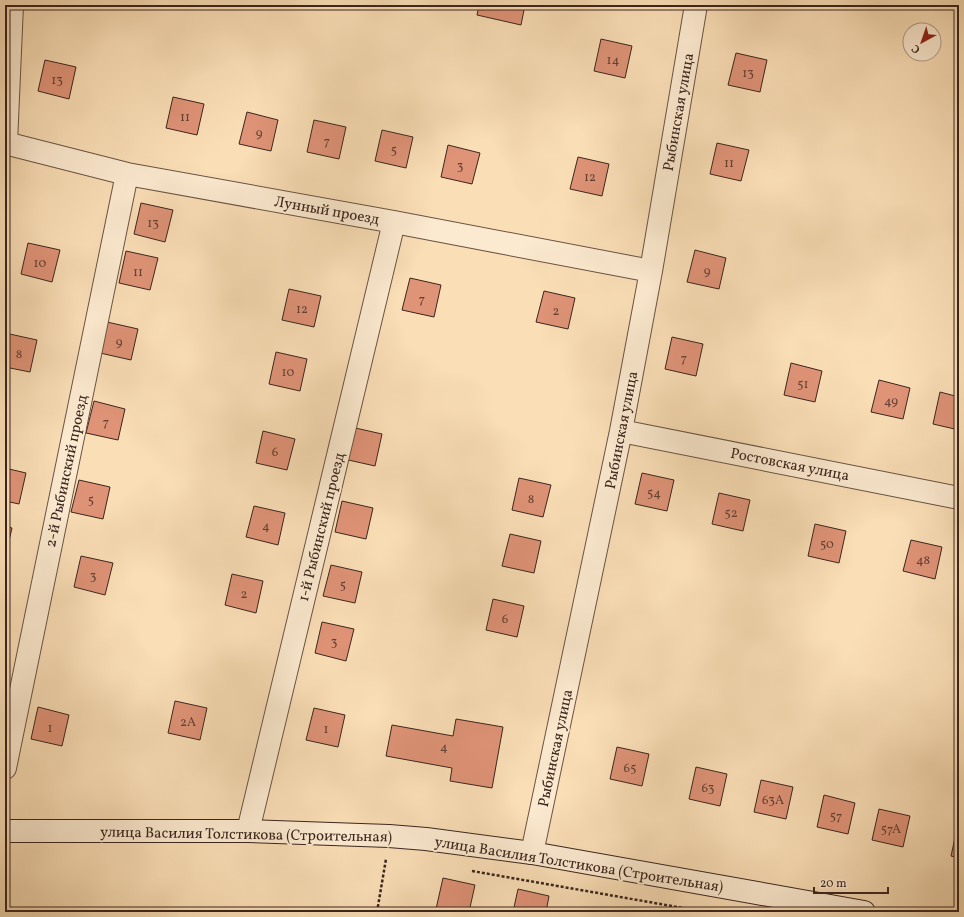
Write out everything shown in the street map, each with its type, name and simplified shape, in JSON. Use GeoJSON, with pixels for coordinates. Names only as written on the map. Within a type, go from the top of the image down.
{"type":"FeatureCollection","features":[{"type":"Feature","properties":{"kind":"street"},"geometry":{"type":"LineString","coordinates":[[5,143],[12,5]]}},
{"type":"Feature","properties":{"kind":"street","name":"Рыбинская улица"},"geometry":{"type":"LineString","coordinates":[[532,853],[621,431],[651,271],[696,5]]}},
{"type":"Feature","properties":{"kind":"street","name":"Лунный проезд"},"geometry":{"type":"LineString","coordinates":[[5,143],[127,174],[394,222],[651,271]]}},
{"type":"Feature","properties":{"kind":"street","name":"2-й Рыбинский проезд"},"geometry":{"type":"LineString","coordinates":[[5,768],[127,174]]}},
{"type":"Feature","properties":{"kind":"street","name":"1-й Рыбинский проезд"},"geometry":{"type":"LineString","coordinates":[[248,831],[394,222]]}},
{"type":"Feature","properties":{"kind":"street","name":"Ростовская улица"},"geometry":{"type":"LineString","coordinates":[[621,431],[959,498]]}},
{"type":"Feature","properties":{"kind":"street","name":"улица Василия Толстикова (Строительная)"},"geometry":{"type":"LineString","coordinates":[[5,831],[248,831],[389,836],[426,839],[532,853],[864,912]]}},
{"type":"Feature","properties":{"kind":"path"},"geometry":{"type":"LineString","coordinates":[[377,912],[389,836]]}},
{"type":"Feature","properties":{"kind":"path"},"geometry":{"type":"LineString","coordinates":[[465,870],[706,912]]}},
{"type":"Feature","properties":{"kind":"building"},"geometry":{"type":"Polygon","coordinates":[[[479,5],[525,5],[521,25],[477,15],[479,5]]]}},
{"type":"Feature","properties":{"kind":"building"},"geometry":{"type":"Polygon","coordinates":[[[601,39],[632,46],[625,78],[594,71],[601,39]]]}},
{"type":"Feature","properties":{"kind":"building"},"geometry":{"type":"Polygon","coordinates":[[[736,53],[767,60],[760,92],[728,85],[736,53]]]}},
{"type":"Feature","properties":{"kind":"building"},"geometry":{"type":"Polygon","coordinates":[[[45,60],[76,67],[69,99],[38,91],[45,60]]]}},
{"type":"Feature","properties":{"kind":"building"},"geometry":{"type":"Polygon","coordinates":[[[173,97],[204,104],[197,135],[166,128],[173,97]]]}},
{"type":"Feature","properties":{"kind":"building"},"geometry":{"type":"Polygon","coordinates":[[[247,112],[278,120],[271,151],[239,144],[247,112]]]}},
{"type":"Feature","properties":{"kind":"building"},"geometry":{"type":"Polygon","coordinates":[[[314,120],[346,127],[339,159],[307,152],[314,120]]]}},
{"type":"Feature","properties":{"kind":"building"},"geometry":{"type":"Polygon","coordinates":[[[382,130],[413,137],[406,168],[375,161],[382,130]]]}},
{"type":"Feature","properties":{"kind":"building"},"geometry":{"type":"Polygon","coordinates":[[[717,143],[749,150],[741,181],[710,174],[717,143]]]}},
{"type":"Feature","properties":{"kind":"building"},"geometry":{"type":"Polygon","coordinates":[[[448,145],[480,153],[472,184],[441,177],[448,145]]]}},
{"type":"Feature","properties":{"kind":"building"},"geometry":{"type":"Polygon","coordinates":[[[578,157],[609,164],[602,196],[570,189],[578,157]]]}},
{"type":"Feature","properties":{"kind":"building"},"geometry":{"type":"Polygon","coordinates":[[[141,203],[173,210],[165,242],[134,234],[141,203]]]}},
{"type":"Feature","properties":{"kind":"building"},"geometry":{"type":"Polygon","coordinates":[[[28,243],[60,250],[52,282],[21,274],[28,243]]]}},
{"type":"Feature","properties":{"kind":"building"},"geometry":{"type":"Polygon","coordinates":[[[695,250],[726,258],[719,289],[687,282],[695,250]]]}},
{"type":"Feature","properties":{"kind":"building"},"geometry":{"type":"Polygon","coordinates":[[[126,251],[158,258],[150,290],[119,283],[126,251]]]}},
{"type":"Feature","properties":{"kind":"building"},"geometry":{"type":"Polygon","coordinates":[[[410,278],[441,285],[434,317],[402,310],[410,278]]]}},
{"type":"Feature","properties":{"kind":"building"},"geometry":{"type":"Polygon","coordinates":[[[289,289],[321,296],[314,327],[282,320],[289,289]]]}},
{"type":"Feature","properties":{"kind":"building"},"geometry":{"type":"Polygon","coordinates":[[[544,291],[575,298],[568,329],[536,322],[544,291]]]}},
{"type":"Feature","properties":{"kind":"building"},"geometry":{"type":"Polygon","coordinates":[[[107,322],[138,329],[131,360],[100,353],[107,322]]]}},
{"type":"Feature","properties":{"kind":"building"},"geometry":{"type":"Polygon","coordinates":[[[5,333],[37,340],[30,372],[5,367],[5,333]]]}},
{"type":"Feature","properties":{"kind":"building"},"geometry":{"type":"Polygon","coordinates":[[[672,337],[703,344],[696,376],[665,369],[672,337]]]}},
{"type":"Feature","properties":{"kind":"building"},"geometry":{"type":"Polygon","coordinates":[[[276,352],[307,359],[300,391],[269,384],[276,352]]]}},
{"type":"Feature","properties":{"kind":"building"},"geometry":{"type":"Polygon","coordinates":[[[791,363],[822,371],[815,402],[784,395],[791,363]]]}},
{"type":"Feature","properties":{"kind":"building"},"geometry":{"type":"Polygon","coordinates":[[[879,380],[910,388],[903,419],[871,412],[879,380]]]}},
{"type":"Feature","properties":{"kind":"building"},"geometry":{"type":"Polygon","coordinates":[[[940,392],[959,397],[959,430],[933,424],[940,392]]]}},
{"type":"Feature","properties":{"kind":"building"},"geometry":{"type":"Polygon","coordinates":[[[94,401],[125,409],[118,440],[86,433],[94,401]]]}},
{"type":"Feature","properties":{"kind":"building"},"geometry":{"type":"Polygon","coordinates":[[[351,427],[382,434],[375,466],[344,459],[351,427]]]}},
{"type":"Feature","properties":{"kind":"building"},"geometry":{"type":"Polygon","coordinates":[[[263,431],[295,439],[287,470],[256,463],[263,431]]]}},
{"type":"Feature","properties":{"kind":"building"},"geometry":{"type":"Polygon","coordinates":[[[5,468],[26,473],[19,504],[5,501],[5,468]]]}},
{"type":"Feature","properties":{"kind":"building"},"geometry":{"type":"Polygon","coordinates":[[[642,473],[674,480],[667,511],[635,504],[642,473]]]}},
{"type":"Feature","properties":{"kind":"building"},"geometry":{"type":"Polygon","coordinates":[[[519,478],[551,485],[543,517],[512,510],[519,478]]]}},
{"type":"Feature","properties":{"kind":"building"},"geometry":{"type":"Polygon","coordinates":[[[79,480],[110,487],[103,519],[71,512],[79,480]]]}},
{"type":"Feature","properties":{"kind":"building"},"geometry":{"type":"Polygon","coordinates":[[[719,493],[750,500],[743,531],[712,524],[719,493]]]}},
{"type":"Feature","properties":{"kind":"building"},"geometry":{"type":"Polygon","coordinates":[[[342,501],[373,508],[366,539],[335,532],[342,501]]]}},
{"type":"Feature","properties":{"kind":"building"},"geometry":{"type":"Polygon","coordinates":[[[254,506],[285,513],[278,545],[246,537],[254,506]]]}},
{"type":"Feature","properties":{"kind":"building"},"geometry":{"type":"Polygon","coordinates":[[[815,524],[846,531],[839,563],[808,556],[815,524]]]}},
{"type":"Feature","properties":{"kind":"building"},"geometry":{"type":"Polygon","coordinates":[[[5,526],[12,528],[5,558],[5,526]]]}},
{"type":"Feature","properties":{"kind":"building"},"geometry":{"type":"Polygon","coordinates":[[[510,534],[541,541],[534,573],[502,566],[510,534]]]}},
{"type":"Feature","properties":{"kind":"building"},"geometry":{"type":"Polygon","coordinates":[[[911,540],[942,547],[935,579],[903,571],[911,540]]]}},
{"type":"Feature","properties":{"kind":"building"},"geometry":{"type":"Polygon","coordinates":[[[81,556],[113,563],[105,595],[74,587],[81,556]]]}},
{"type":"Feature","properties":{"kind":"building"},"geometry":{"type":"Polygon","coordinates":[[[331,565],[362,572],[355,603],[323,596],[331,565]]]}},
{"type":"Feature","properties":{"kind":"building"},"geometry":{"type":"Polygon","coordinates":[[[232,574],[263,581],[256,613],[225,605],[232,574]]]}},
{"type":"Feature","properties":{"kind":"building"},"geometry":{"type":"Polygon","coordinates":[[[493,599],[524,606],[517,637],[486,630],[493,599]]]}},
{"type":"Feature","properties":{"kind":"building"},"geometry":{"type":"Polygon","coordinates":[[[322,622],[354,629],[346,661],[315,653],[322,622]]]}},
{"type":"Feature","properties":{"kind":"building"},"geometry":{"type":"Polygon","coordinates":[[[175,701],[207,708],[200,740],[168,733],[175,701]]]}},
{"type":"Feature","properties":{"kind":"building"},"geometry":{"type":"Polygon","coordinates":[[[38,707],[69,715],[62,746],[31,739],[38,707]]]}},
{"type":"Feature","properties":{"kind":"building"},"geometry":{"type":"Polygon","coordinates":[[[314,708],[345,715],[338,747],[306,740],[314,708]]]}},
{"type":"Feature","properties":{"kind":"building"},"geometry":{"type":"Polygon","coordinates":[[[456,719],[503,727],[492,788],[450,781],[452,768],[386,756],[392,725],[453,736],[456,719]]]}},
{"type":"Feature","properties":{"kind":"building"},"geometry":{"type":"Polygon","coordinates":[[[617,747],[649,754],[642,786],[610,779],[617,747]]]}},
{"type":"Feature","properties":{"kind":"building"},"geometry":{"type":"Polygon","coordinates":[[[696,767],[727,774],[720,806],[689,799],[696,767]]]}},
{"type":"Feature","properties":{"kind":"building"},"geometry":{"type":"Polygon","coordinates":[[[761,780],[793,787],[786,819],[754,812],[761,780]]]}},
{"type":"Feature","properties":{"kind":"building"},"geometry":{"type":"Polygon","coordinates":[[[824,795],[855,803],[848,834],[817,827],[824,795]]]}},
{"type":"Feature","properties":{"kind":"building"},"geometry":{"type":"Polygon","coordinates":[[[879,809],[910,816],[903,847],[872,840],[879,809]]]}},
{"type":"Feature","properties":{"kind":"building"},"geometry":{"type":"Polygon","coordinates":[[[958,824],[959,825],[959,858],[951,856],[958,824]]]}},
{"type":"Feature","properties":{"kind":"building"},"geometry":{"type":"Polygon","coordinates":[[[443,878],[475,885],[469,912],[448,912],[436,909],[443,878]]]}},
{"type":"Feature","properties":{"kind":"building"},"geometry":{"type":"Polygon","coordinates":[[[518,889],[549,896],[546,912],[513,912],[518,889]]]}},
{"type":"Feature","properties":{"kind":"building"},"geometry":{"type":"Polygon","coordinates":[[[588,909],[601,912],[587,912],[588,909]]]}}]}
